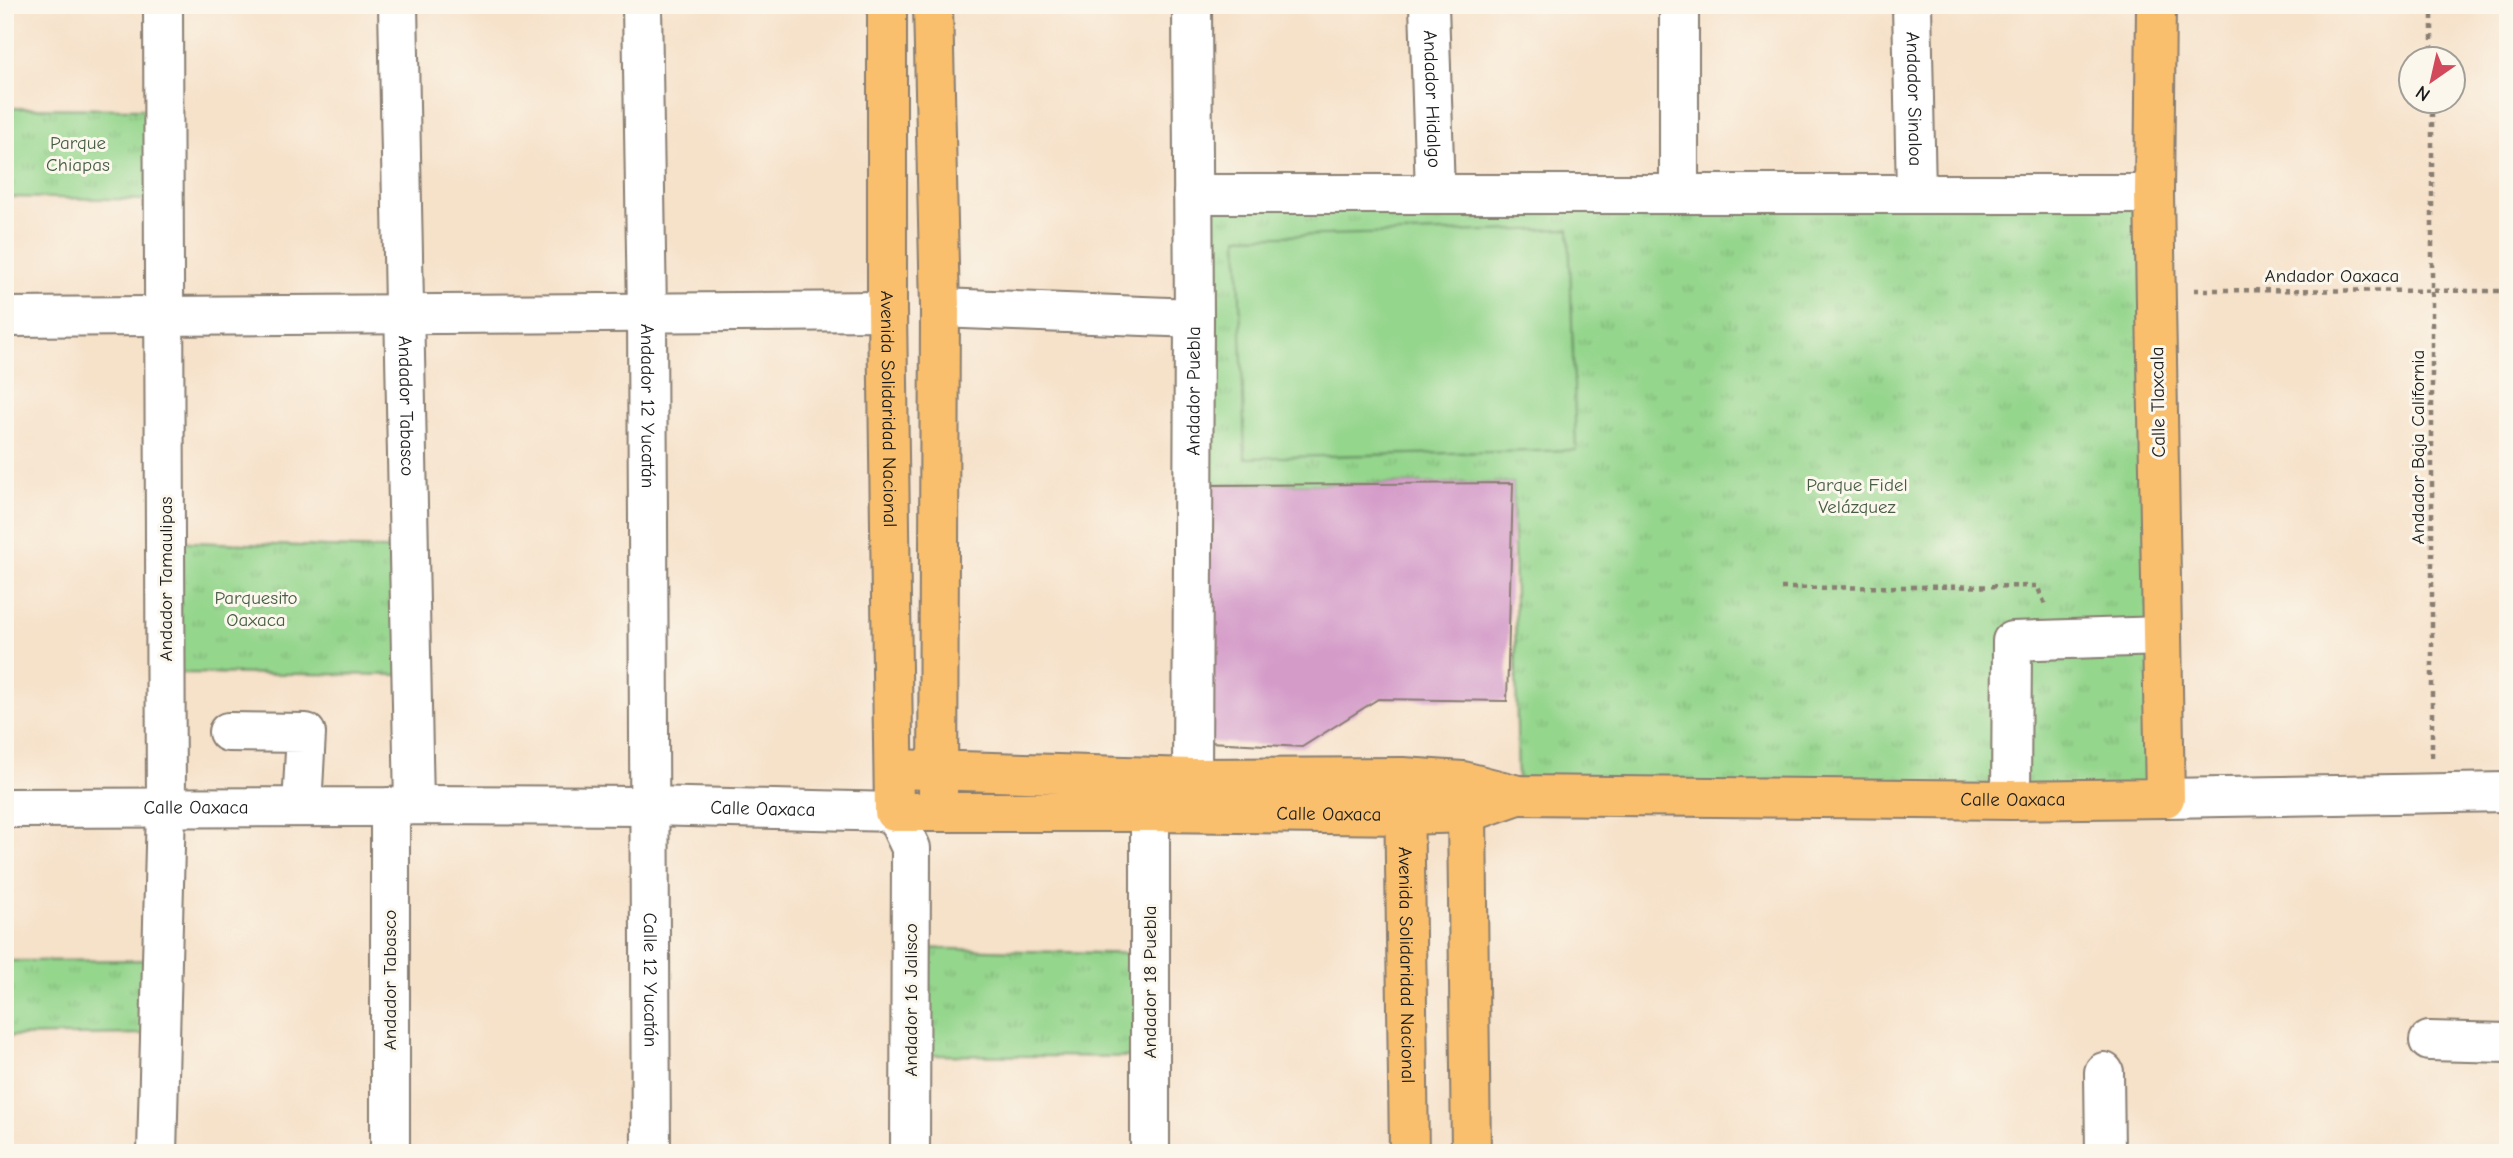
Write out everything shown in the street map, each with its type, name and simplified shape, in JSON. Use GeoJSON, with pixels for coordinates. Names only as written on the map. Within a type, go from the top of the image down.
{"type":"FeatureCollection","features":[{"type":"Feature","properties":{"kind":"main road","name":"Avenida Solidaridad Nacional"},"geometry":{"type":"LineString","coordinates":[[887,5],[887,311],[894,812]]}},
{"type":"Feature","properties":{"kind":"main road"},"geometry":{"type":"LineString","coordinates":[[933,5],[940,308],[938,811]]}},
{"type":"Feature","properties":{"kind":"main road","name":"Calle Tlaxcala"},"geometry":{"type":"LineString","coordinates":[[2156,5],[2154,194],[2165,798]]}},
{"type":"Feature","properties":{"kind":"main road","name":"Calle Oaxaca"},"geometry":{"type":"LineString","coordinates":[[895,769],[1192,778],[1403,777],[1466,797]]}},
{"type":"Feature","properties":{"kind":"main road","name":"Avenida Solidaridad Nacional"},"geometry":{"type":"LineString","coordinates":[[1403,777],[1406,815],[1409,1153]]}},
{"type":"Feature","properties":{"kind":"main road","name":"Calle Oaxaca"},"geometry":{"type":"LineString","coordinates":[[894,812],[1406,815],[1466,797],[1518,795],[2011,800],[2165,798]]}},
{"type":"Feature","properties":{"kind":"main road"},"geometry":{"type":"LineString","coordinates":[[1466,797],[1471,1153]]}},
{"type":"Feature","properties":{"kind":"street","name":"Andador Tamaulipas"},"geometry":{"type":"LineString","coordinates":[[157,1153],[166,808],[163,5]]}},
{"type":"Feature","properties":{"kind":"street","name":"Andador Tabasco"},"geometry":{"type":"LineString","coordinates":[[390,1153],[402,806],[405,314],[398,5]]}},
{"type":"Feature","properties":{"kind":"street","name":"Andador 12 Yucatán"},"geometry":{"type":"LineString","coordinates":[[642,5],[647,313],[648,806]]}},
{"type":"Feature","properties":{"kind":"street","name":"Andador Puebla"},"geometry":{"type":"LineString","coordinates":[[1192,5],[1192,778]]}},
{"type":"Feature","properties":{"kind":"street","name":"Andador Hidalgo"},"geometry":{"type":"LineString","coordinates":[[1429,5],[1435,193]]}},
{"type":"Feature","properties":{"kind":"street"},"geometry":{"type":"LineString","coordinates":[[1679,5],[1679,194]]}},
{"type":"Feature","properties":{"kind":"street","name":"Andador Sinaloa"},"geometry":{"type":"LineString","coordinates":[[1912,5],[1916,193]]}},
{"type":"Feature","properties":{"kind":"street"},"geometry":{"type":"LineString","coordinates":[[1193,194],[2154,194]]}},
{"type":"Feature","properties":{"kind":"street"},"geometry":{"type":"LineString","coordinates":[[940,308],[1194,318]]}},
{"type":"Feature","properties":{"kind":"street"},"geometry":{"type":"LineString","coordinates":[[5,317],[887,311]]}},
{"type":"Feature","properties":{"kind":"street"},"geometry":{"type":"LineString","coordinates":[[2011,800],[2012,641],[2162,636]]}},
{"type":"Feature","properties":{"kind":"street"},"geometry":{"type":"LineString","coordinates":[[228,732],[306,733],[302,807]]}},
{"type":"Feature","properties":{"kind":"street","name":"Calle Oaxaca"},"geometry":{"type":"LineString","coordinates":[[2165,798],[2508,792]]}},
{"type":"Feature","properties":{"kind":"street","name":"Calle Oaxaca"},"geometry":{"type":"LineString","coordinates":[[5,808],[648,806],[894,812]]}},
{"type":"Feature","properties":{"kind":"street","name":"Calle 12 Yucatán"},"geometry":{"type":"LineString","coordinates":[[648,806],[651,1153]]}},
{"type":"Feature","properties":{"kind":"street"},"geometry":{"type":"LineString","coordinates":[[911,848],[938,811]]}},
{"type":"Feature","properties":{"kind":"street","name":"Andador 16 Jalisco"},"geometry":{"type":"LineString","coordinates":[[894,812],[911,848],[910,1153]]}},
{"type":"Feature","properties":{"kind":"street","name":"Andador 18 Puebla"},"geometry":{"type":"LineString","coordinates":[[1150,812],[1150,1153]]}},
{"type":"Feature","properties":{"kind":"street"},"geometry":{"type":"LineString","coordinates":[[2428,1041],[2508,1043]]}},
{"type":"Feature","properties":{"kind":"street"},"geometry":{"type":"LineString","coordinates":[[2105,1072],[2105,1153]]}},
{"type":"Feature","properties":{"kind":"path"},"geometry":{"type":"LineString","coordinates":[[2432,5],[2432,46]]}},
{"type":"Feature","properties":{"kind":"path","name":"Andador Baja California"},"geometry":{"type":"LineString","coordinates":[[2432,116],[2432,793]]}},
{"type":"Feature","properties":{"kind":"path","name":"Andador Oaxaca"},"geometry":{"type":"LineString","coordinates":[[2156,289],[2508,291]]}},
{"type":"Feature","properties":{"kind":"path"},"geometry":{"type":"LineString","coordinates":[[1781,588],[2037,586],[2062,639]]}},
{"type":"Feature","properties":{"kind":"green space","name":"Parque Chiapas"},"geometry":{"type":"Polygon","coordinates":[[[5,108],[151,109],[150,200],[5,197],[5,108]]]}},
{"type":"Feature","properties":{"kind":"green space","name":"Parque Fidel Velázquez"},"geometry":{"type":"Polygon","coordinates":[[[1193,194],[2154,194],[2165,798],[1518,795],[1513,483],[1193,485],[1193,194]]]}},
{"type":"Feature","properties":{"kind":"green space"},"geometry":{"type":"Polygon","coordinates":[[[1569,229],[1576,450],[1245,458],[1238,237],[1569,229]]]}},
{"type":"Feature","properties":{"kind":"green space","name":"Parquesito Oaxaca"},"geometry":{"type":"Polygon","coordinates":[[[166,541],[409,550],[407,675],[170,673],[166,541]]]}},
{"type":"Feature","properties":{"kind":"green space"},"geometry":{"type":"Polygon","coordinates":[[[918,948],[1141,954],[1136,1057],[919,1055],[918,948]]]}},
{"type":"Feature","properties":{"kind":"green space"},"geometry":{"type":"Polygon","coordinates":[[[151,960],[147,1034],[5,1036],[5,961],[151,960]]]}},
{"type":"Feature","properties":{"kind":"building"},"geometry":{"type":"Polygon","coordinates":[[[1513,483],[1507,701],[1378,699],[1302,747],[1209,742],[1207,485],[1513,483]]]}}]}
